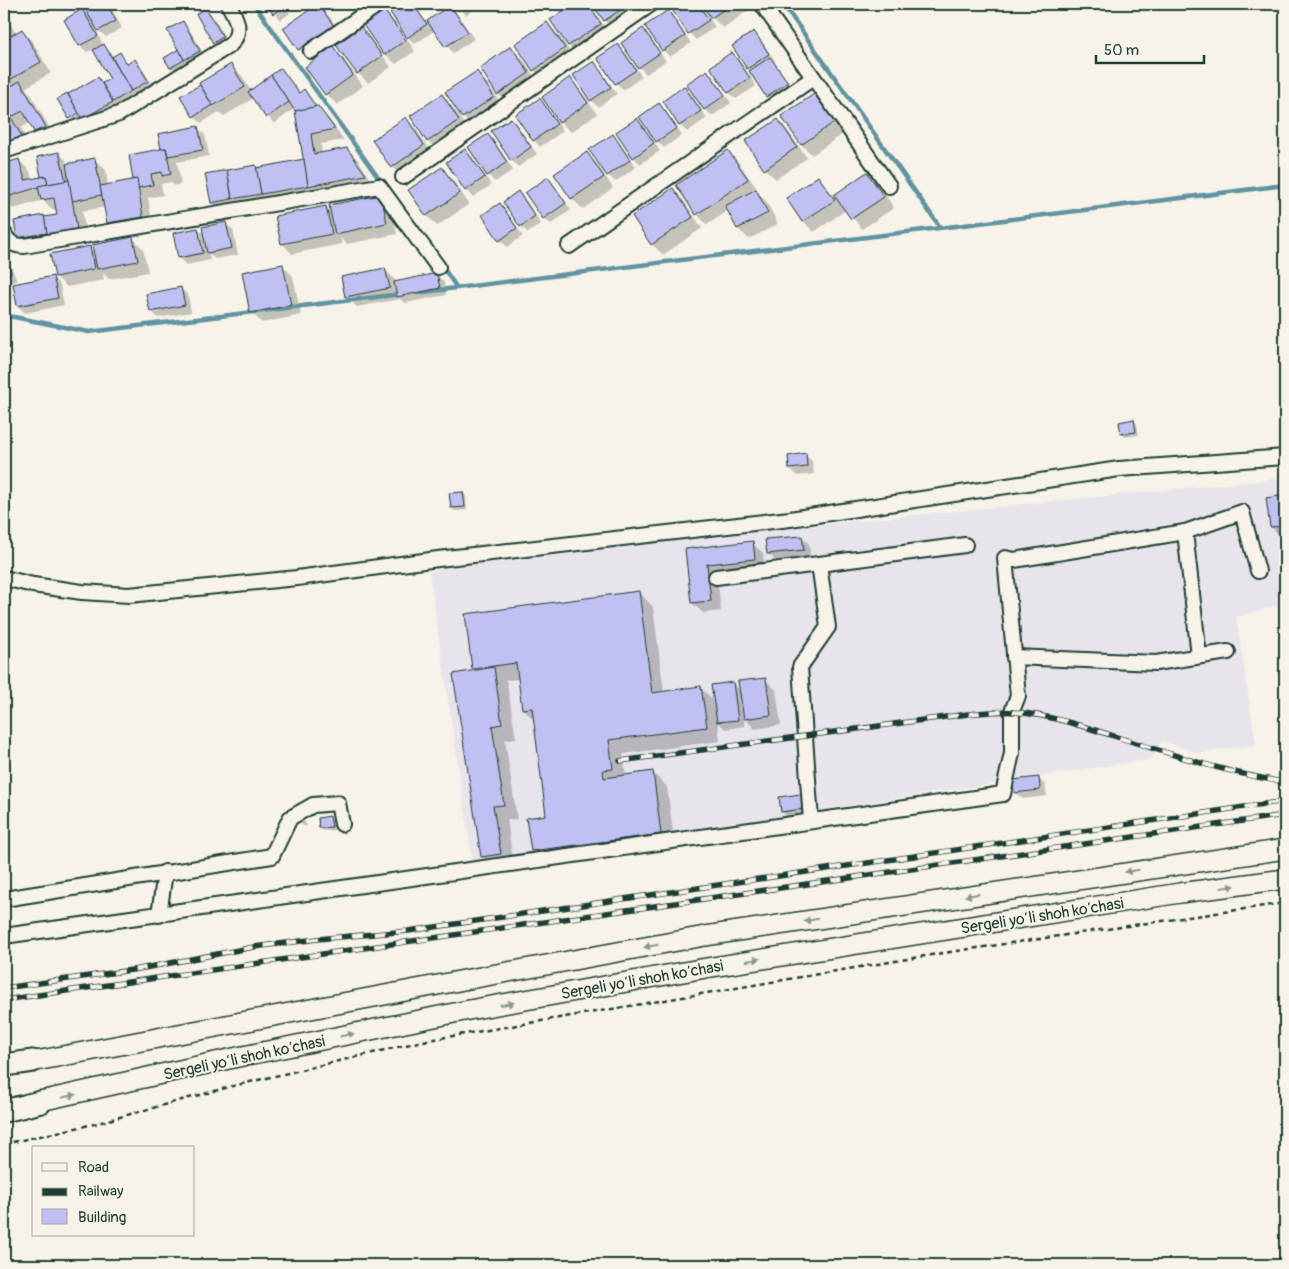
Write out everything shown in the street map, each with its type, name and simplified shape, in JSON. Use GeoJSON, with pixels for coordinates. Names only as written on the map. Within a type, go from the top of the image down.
{"type":"FeatureCollection","features":[{"type":"Feature","properties":{"kind":"highway"},"geometry":{"type":"LineString","coordinates":[[4,1066],[33,1061]]}},
{"type":"Feature","properties":{"kind":"highway"},"geometry":{"type":"LineString","coordinates":[[4,1110],[41,1102]]}},
{"type":"Feature","properties":{"kind":"main road","name":"Sergeli yo‘li shoh ko‘chasi"},"geometry":{"type":"LineString","coordinates":[[33,1061],[705,936],[1285,849]]}},
{"type":"Feature","properties":{"kind":"main road","name":"Sergeli yo‘li shoh ko‘chasi"},"geometry":{"type":"LineString","coordinates":[[41,1102],[238,1057],[469,1010],[706,968],[1170,895],[1285,879]]}},
{"type":"Feature","properties":{"kind":"street"},"geometry":{"type":"LineString","coordinates":[[4,151],[120,114],[230,45],[236,39],[238,29],[236,16],[228,4]]}},
{"type":"Feature","properties":{"kind":"street"},"geometry":{"type":"LineString","coordinates":[[312,51],[379,4]]}},
{"type":"Feature","properties":{"kind":"street"},"geometry":{"type":"LineString","coordinates":[[403,177],[651,4]]}},
{"type":"Feature","properties":{"kind":"street"},"geometry":{"type":"LineString","coordinates":[[762,4],[889,186]]}},
{"type":"Feature","properties":{"kind":"street"},"geometry":{"type":"LineString","coordinates":[[569,246],[813,78]]}},
{"type":"Feature","properties":{"kind":"street"},"geometry":{"type":"LineString","coordinates":[[4,234],[14,246],[24,246],[379,186],[438,267]]}},
{"type":"Feature","properties":{"kind":"street"},"geometry":{"type":"LineString","coordinates":[[4,578],[33,585],[82,592],[129,595],[297,578],[438,559],[790,519],[1118,469],[1285,457]]}},
{"type":"Feature","properties":{"kind":"street"},"geometry":{"type":"LineString","coordinates":[[4,936],[1003,794],[1012,753],[1012,711],[1018,696],[1005,558],[1014,560],[1186,532],[1242,512],[1258,571]]}},
{"type":"Feature","properties":{"kind":"street"},"geometry":{"type":"LineString","coordinates":[[1186,532],[1199,656]]}},
{"type":"Feature","properties":{"kind":"street"},"geometry":{"type":"LineString","coordinates":[[716,577],[965,545]]}},
{"type":"Feature","properties":{"kind":"street"},"geometry":{"type":"LineString","coordinates":[[811,820],[800,667],[828,627],[819,564]]}},
{"type":"Feature","properties":{"kind":"street"},"geometry":{"type":"LineString","coordinates":[[1014,657],[1156,663],[1228,652]]}},
{"type":"Feature","properties":{"kind":"street"},"geometry":{"type":"LineString","coordinates":[[4,899],[272,856],[290,818],[312,805],[338,803],[342,824]]}},
{"type":"Feature","properties":{"kind":"street"},"geometry":{"type":"LineString","coordinates":[[159,915],[165,872]]}},
{"type":"Feature","properties":{"kind":"path"},"geometry":{"type":"LineString","coordinates":[[4,1144],[94,1124],[233,1086],[423,1041],[943,953],[1285,903]]}},
{"type":"Feature","properties":{"kind":"shaded area"},"geometry":{"type":"Polygon","coordinates":[[[1285,478],[1285,604],[1236,617],[1256,745],[1199,753],[1162,741],[1152,759],[473,864],[429,572],[470,560],[496,557],[1285,478]]]}},
{"type":"Feature","properties":{"kind":"building"},"geometry":{"type":"Polygon","coordinates":[[[43,4],[52,4],[45,8],[43,4]]]}},
{"type":"Feature","properties":{"kind":"building"},"geometry":{"type":"Polygon","coordinates":[[[82,4],[107,4],[116,21],[98,31],[82,4]]]}},
{"type":"Feature","properties":{"kind":"building"},"geometry":{"type":"Polygon","coordinates":[[[266,4],[283,4],[285,6],[273,14],[266,4]]]}},
{"type":"Feature","properties":{"kind":"building"},"geometry":{"type":"Polygon","coordinates":[[[318,4],[334,26],[298,50],[283,28],[318,4]]]}},
{"type":"Feature","properties":{"kind":"building"},"geometry":{"type":"Polygon","coordinates":[[[402,4],[413,4],[427,24],[407,38],[390,12],[402,4]]]}},
{"type":"Feature","properties":{"kind":"building"},"geometry":{"type":"Polygon","coordinates":[[[573,4],[588,4],[601,24],[568,46],[550,20],[573,4]]]}},
{"type":"Feature","properties":{"kind":"building"},"geometry":{"type":"Polygon","coordinates":[[[592,4],[629,4],[604,21],[592,4]]]}},
{"type":"Feature","properties":{"kind":"building"},"geometry":{"type":"Polygon","coordinates":[[[678,4],[698,4],[709,20],[688,34],[671,8],[678,4]]]}},
{"type":"Feature","properties":{"kind":"building"},"geometry":{"type":"Polygon","coordinates":[[[701,4],[732,4],[711,18],[701,4]]]}},
{"type":"Feature","properties":{"kind":"building"},"geometry":{"type":"Polygon","coordinates":[[[450,5],[468,32],[445,47],[427,21],[450,5]]]}},
{"type":"Feature","properties":{"kind":"building"},"geometry":{"type":"Polygon","coordinates":[[[206,8],[223,37],[213,43],[196,14],[206,8]]]}},
{"type":"Feature","properties":{"kind":"building"},"geometry":{"type":"Polygon","coordinates":[[[82,9],[98,36],[79,46],[64,20],[82,9]]]}},
{"type":"Feature","properties":{"kind":"building"},"geometry":{"type":"Polygon","coordinates":[[[384,10],[406,40],[384,55],[363,25],[384,10]]]}},
{"type":"Feature","properties":{"kind":"building"},"geometry":{"type":"Polygon","coordinates":[[[668,10],[685,36],[662,51],[645,26],[668,10]]]}},
{"type":"Feature","properties":{"kind":"building"},"geometry":{"type":"Polygon","coordinates":[[[4,15],[10,26],[4,29],[4,15]]]}},
{"type":"Feature","properties":{"kind":"building"},"geometry":{"type":"Polygon","coordinates":[[[183,21],[200,51],[184,60],[167,30],[183,21]]]}},
{"type":"Feature","properties":{"kind":"building"},"geometry":{"type":"Polygon","coordinates":[[[547,22],[565,48],[533,71],[515,44],[547,22]]]}},
{"type":"Feature","properties":{"kind":"building"},"geometry":{"type":"Polygon","coordinates":[[[361,27],[382,56],[357,74],[336,45],[361,27]]]}},
{"type":"Feature","properties":{"kind":"building"},"geometry":{"type":"Polygon","coordinates":[[[643,28],[660,53],[638,68],[621,43],[643,28]]]}},
{"type":"Feature","properties":{"kind":"building"},"geometry":{"type":"Polygon","coordinates":[[[22,29],[41,62],[4,83],[4,40],[22,29]]]}},
{"type":"Feature","properties":{"kind":"building"},"geometry":{"type":"Polygon","coordinates":[[[754,31],[769,54],[747,69],[732,46],[754,31]]]}},
{"type":"Feature","properties":{"kind":"building"},"geometry":{"type":"Polygon","coordinates":[[[104,44],[131,91],[113,102],[102,83],[110,79],[93,50],[104,44]]]}},
{"type":"Feature","properties":{"kind":"building"},"geometry":{"type":"Polygon","coordinates":[[[618,44],[636,70],[615,84],[597,58],[618,44]]]}},
{"type":"Feature","properties":{"kind":"building"},"geometry":{"type":"Polygon","coordinates":[[[333,46],[353,75],[325,95],[305,67],[333,46]]]}},
{"type":"Feature","properties":{"kind":"building"},"geometry":{"type":"Polygon","coordinates":[[[511,46],[529,73],[497,95],[480,68],[511,46]]]}},
{"type":"Feature","properties":{"kind":"building"},"geometry":{"type":"Polygon","coordinates":[[[179,49],[184,60],[170,68],[164,58],[179,49]]]}},
{"type":"Feature","properties":{"kind":"building"},"geometry":{"type":"Polygon","coordinates":[[[120,52],[127,64],[135,59],[148,81],[131,91],[112,57],[120,52]]]}},
{"type":"Feature","properties":{"kind":"building"},"geometry":{"type":"Polygon","coordinates":[[[732,52],[750,78],[728,93],[710,67],[732,52]]]}},
{"type":"Feature","properties":{"kind":"building"},"geometry":{"type":"Polygon","coordinates":[[[770,57],[788,82],[766,97],[749,71],[770,57]]]}},
{"type":"Feature","properties":{"kind":"building"},"geometry":{"type":"Polygon","coordinates":[[[594,61],[611,87],[590,101],[573,75],[594,61]]]}},
{"type":"Feature","properties":{"kind":"building"},"geometry":{"type":"Polygon","coordinates":[[[231,64],[245,87],[213,106],[199,83],[231,64]]]}},
{"type":"Feature","properties":{"kind":"building"},"geometry":{"type":"Polygon","coordinates":[[[281,68],[299,93],[304,89],[316,107],[295,111],[271,75],[281,68]]]}},
{"type":"Feature","properties":{"kind":"building"},"geometry":{"type":"Polygon","coordinates":[[[707,70],[725,95],[704,110],[686,84],[707,70]]]}},
{"type":"Feature","properties":{"kind":"building"},"geometry":{"type":"Polygon","coordinates":[[[477,71],[494,97],[462,118],[445,92],[477,71]]]}},
{"type":"Feature","properties":{"kind":"building"},"geometry":{"type":"Polygon","coordinates":[[[271,75],[289,102],[266,118],[248,92],[271,75]]]}},
{"type":"Feature","properties":{"kind":"building"},"geometry":{"type":"Polygon","coordinates":[[[98,77],[113,102],[82,119],[68,94],[98,77]]]}},
{"type":"Feature","properties":{"kind":"building"},"geometry":{"type":"Polygon","coordinates":[[[570,77],[588,103],[559,123],[542,97],[570,77]]]}},
{"type":"Feature","properties":{"kind":"building"},"geometry":{"type":"Polygon","coordinates":[[[20,81],[46,127],[34,132],[23,111],[11,117],[22,137],[9,142],[4,132],[4,90],[20,81]]]}},
{"type":"Feature","properties":{"kind":"building"},"geometry":{"type":"Polygon","coordinates":[[[200,85],[212,105],[193,117],[180,96],[200,85]]]}},
{"type":"Feature","properties":{"kind":"building"},"geometry":{"type":"Polygon","coordinates":[[[684,86],[701,111],[679,126],[663,101],[684,86]]]}},
{"type":"Feature","properties":{"kind":"building"},"geometry":{"type":"Polygon","coordinates":[[[817,92],[836,121],[801,145],[781,116],[817,92]]]}},
{"type":"Feature","properties":{"kind":"building"},"geometry":{"type":"Polygon","coordinates":[[[67,93],[79,113],[69,119],[57,99],[67,93]]]}},
{"type":"Feature","properties":{"kind":"building"},"geometry":{"type":"Polygon","coordinates":[[[442,94],[459,120],[427,142],[410,116],[442,94]]]}},
{"type":"Feature","properties":{"kind":"building"},"geometry":{"type":"Polygon","coordinates":[[[540,98],[557,124],[533,141],[515,115],[540,98]]]}},
{"type":"Feature","properties":{"kind":"building"},"geometry":{"type":"Polygon","coordinates":[[[659,103],[677,128],[656,142],[639,117],[659,103]]]}},
{"type":"Feature","properties":{"kind":"building"},"geometry":{"type":"Polygon","coordinates":[[[318,106],[335,129],[311,134],[314,154],[347,148],[366,175],[308,186],[295,111],[318,106]]]}},
{"type":"Feature","properties":{"kind":"building"},"geometry":{"type":"Polygon","coordinates":[[[406,117],[424,145],[391,168],[372,140],[406,117]]]}},
{"type":"Feature","properties":{"kind":"building"},"geometry":{"type":"Polygon","coordinates":[[[511,118],[531,147],[511,161],[491,131],[511,118]]]}},
{"type":"Feature","properties":{"kind":"building"},"geometry":{"type":"Polygon","coordinates":[[[637,118],[654,143],[633,158],[616,132],[637,118]]]}},
{"type":"Feature","properties":{"kind":"building"},"geometry":{"type":"Polygon","coordinates":[[[778,119],[797,147],[764,170],[745,141],[778,119]]]}},
{"type":"Feature","properties":{"kind":"building"},"geometry":{"type":"Polygon","coordinates":[[[198,126],[203,150],[168,156],[166,148],[161,149],[158,134],[198,126]]]}},
{"type":"Feature","properties":{"kind":"building"},"geometry":{"type":"Polygon","coordinates":[[[4,132],[9,142],[4,145],[4,132]]]}},
{"type":"Feature","properties":{"kind":"building"},"geometry":{"type":"Polygon","coordinates":[[[488,134],[507,162],[487,176],[468,147],[488,134]]]}},
{"type":"Feature","properties":{"kind":"building"},"geometry":{"type":"Polygon","coordinates":[[[613,134],[630,160],[607,176],[589,150],[613,134]]]}},
{"type":"Feature","properties":{"kind":"building"},"geometry":{"type":"Polygon","coordinates":[[[166,148],[171,174],[162,176],[162,172],[151,174],[153,185],[138,188],[137,179],[133,180],[129,155],[166,148]]]}},
{"type":"Feature","properties":{"kind":"building"},"geometry":{"type":"Polygon","coordinates":[[[465,149],[485,177],[465,191],[446,162],[465,149]]]}},
{"type":"Feature","properties":{"kind":"building"},"geometry":{"type":"Polygon","coordinates":[[[728,150],[748,179],[696,215],[676,185],[728,150]]]}},
{"type":"Feature","properties":{"kind":"building"},"geometry":{"type":"Polygon","coordinates":[[[59,152],[66,181],[48,184],[46,176],[41,177],[37,157],[59,152]]]}},
{"type":"Feature","properties":{"kind":"building"},"geometry":{"type":"Polygon","coordinates":[[[587,152],[604,177],[571,199],[554,174],[587,152]]]}},
{"type":"Feature","properties":{"kind":"building"},"geometry":{"type":"Polygon","coordinates":[[[95,158],[102,195],[72,201],[66,164],[95,158]]]}},
{"type":"Feature","properties":{"kind":"building"},"geometry":{"type":"Polygon","coordinates":[[[19,159],[25,180],[46,176],[48,184],[4,198],[4,164],[19,159]]]}},
{"type":"Feature","properties":{"kind":"building"},"geometry":{"type":"Polygon","coordinates":[[[304,159],[308,186],[261,194],[256,168],[304,159]]]}},
{"type":"Feature","properties":{"kind":"building"},"geometry":{"type":"Polygon","coordinates":[[[256,165],[261,194],[232,199],[227,170],[256,165]]]}},
{"type":"Feature","properties":{"kind":"building"},"geometry":{"type":"Polygon","coordinates":[[[442,167],[460,193],[426,216],[408,190],[442,167]]]}},
{"type":"Feature","properties":{"kind":"building"},"geometry":{"type":"Polygon","coordinates":[[[227,170],[232,199],[211,203],[205,174],[227,170]]]}},
{"type":"Feature","properties":{"kind":"building"},"geometry":{"type":"Polygon","coordinates":[[[867,172],[884,197],[851,219],[834,195],[867,172]]]}},
{"type":"Feature","properties":{"kind":"building"},"geometry":{"type":"Polygon","coordinates":[[[818,176],[835,200],[802,222],[786,198],[818,176]]]}},
{"type":"Feature","properties":{"kind":"building"},"geometry":{"type":"Polygon","coordinates":[[[548,177],[566,203],[543,219],[525,193],[548,177]]]}},
{"type":"Feature","properties":{"kind":"building"},"geometry":{"type":"Polygon","coordinates":[[[137,179],[143,217],[107,223],[100,186],[137,179]]]}},
{"type":"Feature","properties":{"kind":"building"},"geometry":{"type":"Polygon","coordinates":[[[69,180],[77,229],[47,234],[44,217],[57,215],[54,198],[41,200],[38,186],[69,180]]]}},
{"type":"Feature","properties":{"kind":"building"},"geometry":{"type":"Polygon","coordinates":[[[673,188],[693,217],[651,245],[632,216],[673,188]]]}},
{"type":"Feature","properties":{"kind":"building"},"geometry":{"type":"Polygon","coordinates":[[[756,189],[768,213],[737,229],[725,206],[756,189]]]}},
{"type":"Feature","properties":{"kind":"building"},"geometry":{"type":"Polygon","coordinates":[[[518,191],[535,216],[520,227],[503,202],[518,191]]]}},
{"type":"Feature","properties":{"kind":"building"},"geometry":{"type":"Polygon","coordinates":[[[381,195],[387,223],[335,234],[329,205],[381,195]]]}},
{"type":"Feature","properties":{"kind":"building"},"geometry":{"type":"Polygon","coordinates":[[[500,203],[517,228],[499,241],[482,215],[500,203]]]}},
{"type":"Feature","properties":{"kind":"building"},"geometry":{"type":"Polygon","coordinates":[[[326,206],[332,234],[281,244],[275,216],[326,206]]]}},
{"type":"Feature","properties":{"kind":"building"},"geometry":{"type":"Polygon","coordinates":[[[44,215],[47,233],[17,238],[14,221],[44,215]]]}},
{"type":"Feature","properties":{"kind":"building"},"geometry":{"type":"Polygon","coordinates":[[[226,222],[232,248],[207,253],[202,227],[226,222]]]}},
{"type":"Feature","properties":{"kind":"building"},"geometry":{"type":"Polygon","coordinates":[[[198,228],[203,253],[178,258],[173,233],[198,228]]]}},
{"type":"Feature","properties":{"kind":"building"},"geometry":{"type":"Polygon","coordinates":[[[133,237],[138,261],[97,269],[92,245],[133,237]]]}},
{"type":"Feature","properties":{"kind":"building"},"geometry":{"type":"Polygon","coordinates":[[[90,246],[94,269],[55,277],[50,254],[90,246]]]}},
{"type":"Feature","properties":{"kind":"building"},"geometry":{"type":"Polygon","coordinates":[[[4,256],[11,273],[4,276],[4,256]]]}},
{"type":"Feature","properties":{"kind":"building"},"geometry":{"type":"Polygon","coordinates":[[[283,264],[291,305],[250,313],[242,272],[283,264]]]}},
{"type":"Feature","properties":{"kind":"building"},"geometry":{"type":"Polygon","coordinates":[[[385,268],[390,288],[345,297],[341,277],[385,268]]]}},
{"type":"Feature","properties":{"kind":"building"},"geometry":{"type":"Polygon","coordinates":[[[437,273],[440,288],[397,297],[394,282],[437,273]]]}},
{"type":"Feature","properties":{"kind":"building"},"geometry":{"type":"Polygon","coordinates":[[[53,276],[58,298],[17,306],[13,284],[53,276]]]}},
{"type":"Feature","properties":{"kind":"building"},"geometry":{"type":"Polygon","coordinates":[[[181,287],[185,305],[150,312],[146,294],[181,287]]]}},
{"type":"Feature","properties":{"kind":"building"},"geometry":{"type":"Polygon","coordinates":[[[1134,419],[1136,432],[1121,434],[1119,422],[1134,419]]]}},
{"type":"Feature","properties":{"kind":"building"},"geometry":{"type":"Polygon","coordinates":[[[806,453],[807,467],[789,469],[788,456],[806,453]]]}},
{"type":"Feature","properties":{"kind":"building"},"geometry":{"type":"Polygon","coordinates":[[[463,492],[465,507],[451,508],[449,493],[463,492]]]}},
{"type":"Feature","properties":{"kind":"building"},"geometry":{"type":"Polygon","coordinates":[[[1285,495],[1285,526],[1270,527],[1266,498],[1285,495]]]}},
{"type":"Feature","properties":{"kind":"building"},"geometry":{"type":"Polygon","coordinates":[[[802,536],[804,550],[767,554],[765,539],[802,536]]]}},
{"type":"Feature","properties":{"kind":"building"},"geometry":{"type":"Polygon","coordinates":[[[753,541],[755,559],[707,564],[711,601],[691,603],[685,549],[753,541]]]}},
{"type":"Feature","properties":{"kind":"building"},"geometry":{"type":"Polygon","coordinates":[[[639,591],[652,693],[701,686],[707,727],[609,740],[613,769],[603,770],[604,778],[653,771],[661,834],[531,851],[526,818],[546,815],[532,708],[522,709],[516,663],[472,669],[465,614],[639,591]]]}},
{"type":"Feature","properties":{"kind":"building"},"geometry":{"type":"Polygon","coordinates":[[[494,667],[502,724],[492,726],[504,805],[493,806],[501,854],[481,857],[453,674],[494,667]]]}},
{"type":"Feature","properties":{"kind":"building"},"geometry":{"type":"Polygon","coordinates":[[[766,678],[771,715],[744,719],[738,681],[766,678]]]}},
{"type":"Feature","properties":{"kind":"building"},"geometry":{"type":"Polygon","coordinates":[[[733,682],[738,720],[717,722],[711,685],[733,682]]]}},
{"type":"Feature","properties":{"kind":"building"},"geometry":{"type":"Polygon","coordinates":[[[1039,777],[1040,790],[1014,793],[1013,780],[1039,777]]]}},
{"type":"Feature","properties":{"kind":"building"},"geometry":{"type":"Polygon","coordinates":[[[801,794],[803,809],[781,812],[779,797],[801,794]]]}},
{"type":"Feature","properties":{"kind":"building"},"geometry":{"type":"Polygon","coordinates":[[[330,816],[332,827],[319,828],[318,818],[330,816]]]}},
{"type":"Feature","properties":{"kind":"waterway"},"geometry":{"type":"LineString","coordinates":[[254,4],[382,183]]}},
{"type":"Feature","properties":{"kind":"waterway"},"geometry":{"type":"LineString","coordinates":[[783,4],[940,227]]}},
{"type":"Feature","properties":{"kind":"waterway"},"geometry":{"type":"LineString","coordinates":[[416,293],[1285,185]]}},
{"type":"Feature","properties":{"kind":"waterway"},"geometry":{"type":"LineString","coordinates":[[442,266],[457,288]]}},
{"type":"Feature","properties":{"kind":"waterway"},"geometry":{"type":"LineString","coordinates":[[4,315],[89,332],[401,294]]}},
{"type":"Feature","properties":{"kind":"railway"},"geometry":{"type":"LineString","coordinates":[[620,761],[968,714],[1008,711],[1068,722],[1202,763],[1264,779],[1285,782]]}},
{"type":"Feature","properties":{"kind":"railway"},"geometry":{"type":"LineString","coordinates":[[4,988],[139,969],[254,947],[408,931],[1285,801]]}},
{"type":"Feature","properties":{"kind":"railway"},"geometry":{"type":"LineString","coordinates":[[4,1000],[1285,815]]}}]}
